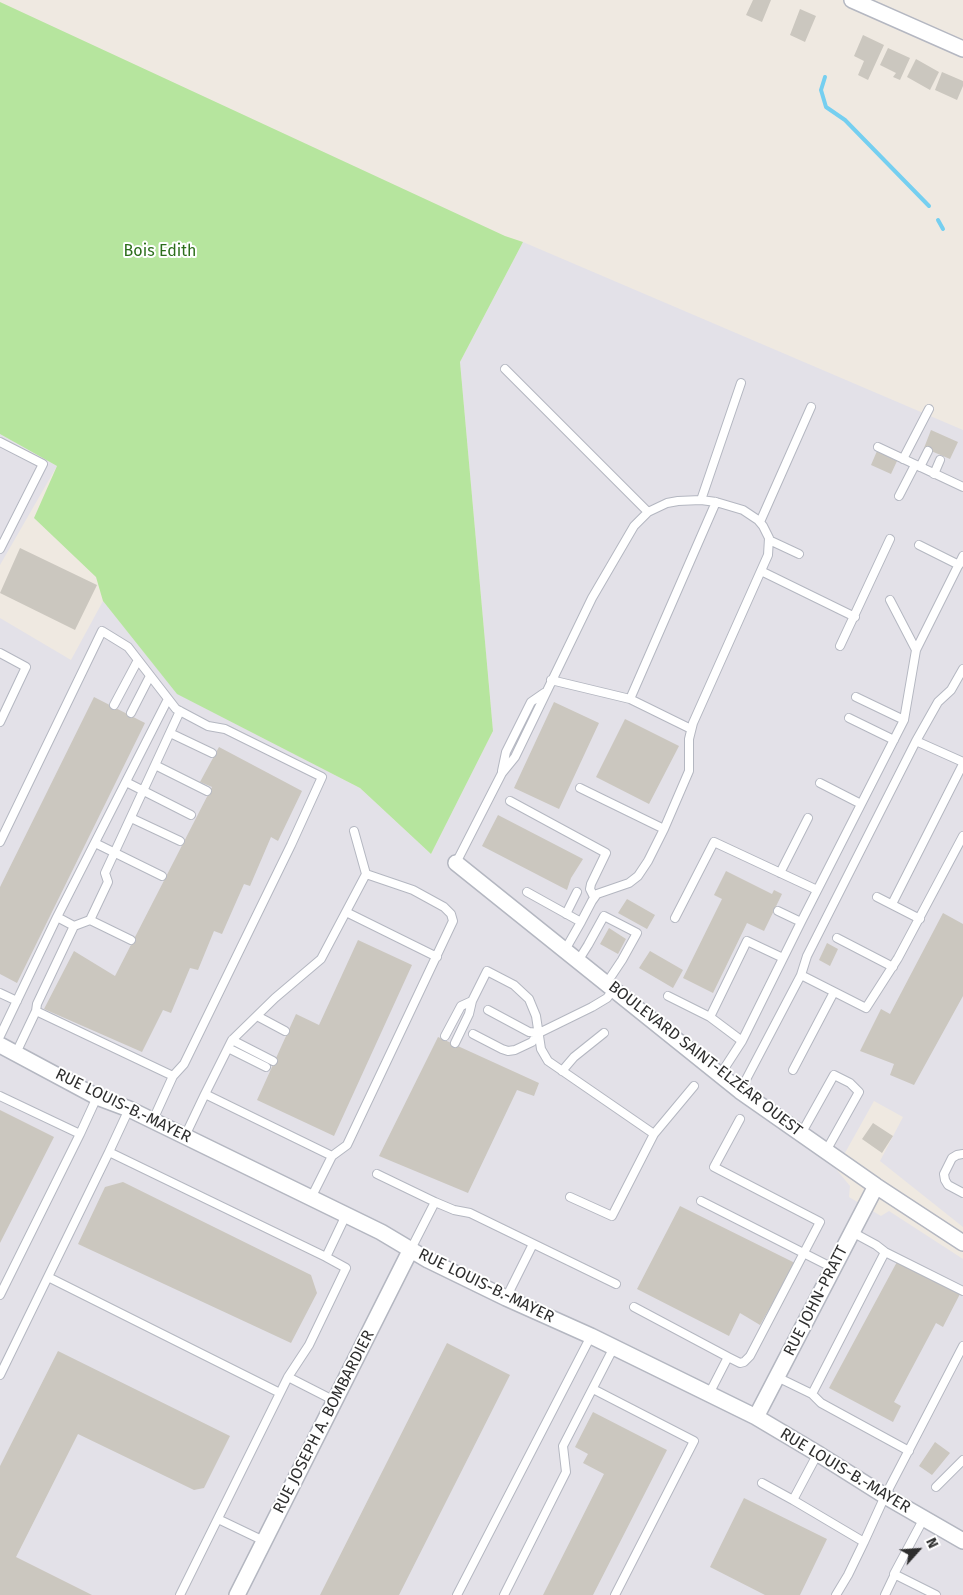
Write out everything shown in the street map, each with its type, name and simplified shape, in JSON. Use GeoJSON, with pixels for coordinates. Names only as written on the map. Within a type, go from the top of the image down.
{"type":"FeatureCollection","features":[{"type":"Feature","properties":{"kind":"street"},"geometry":{"type":"LineString","coordinates":[[852,0],[963,49]]}},
{"type":"Feature","properties":{"kind":"street","name":"BOULEVARD SAINT-ELZÉAR OUEST"},"geometry":{"type":"LineString","coordinates":[[456,863],[740,1091],[876,1186],[963,1243]]}},
{"type":"Feature","properties":{"kind":"street","name":"RUE LOUIS-B.-MAYER"},"geometry":{"type":"LineString","coordinates":[[0,1046],[97,1097],[129,1108],[346,1215],[428,1260],[614,1347],[756,1417],[963,1541]]}},
{"type":"Feature","properties":{"kind":"street","name":"RUE JOHN-PRATT"},"geometry":{"type":"LineString","coordinates":[[756,1417],[876,1186]]}},
{"type":"Feature","properties":{"kind":"street","name":"RUE JOSEPH A. BOMBARDIER"},"geometry":{"type":"LineString","coordinates":[[237,1595],[411,1249]]}},
{"type":"Feature","properties":{"kind":"lane"},"geometry":{"type":"LineString","coordinates":[[506,369],[648,512]]}},
{"type":"Feature","properties":{"kind":"lane"},"geometry":{"type":"LineString","coordinates":[[701,500],[741,383]]}},
{"type":"Feature","properties":{"kind":"lane"},"geometry":{"type":"LineString","coordinates":[[760,522],[811,407]]}},
{"type":"Feature","properties":{"kind":"lane"},"geometry":{"type":"LineString","coordinates":[[903,459],[929,409]]}},
{"type":"Feature","properties":{"kind":"lane"},"geometry":{"type":"LineString","coordinates":[[0,442],[43,464],[0,549]]}},
{"type":"Feature","properties":{"kind":"lane"},"geometry":{"type":"LineString","coordinates":[[878,447],[963,488]]}},
{"type":"Feature","properties":{"kind":"lane"},"geometry":{"type":"LineString","coordinates":[[899,496],[928,451]]}},
{"type":"Feature","properties":{"kind":"lane"},"geometry":{"type":"LineString","coordinates":[[934,474],[940,460]]}},
{"type":"Feature","properties":{"kind":"lane"},"geometry":{"type":"LineString","coordinates":[[456,863],[502,773],[515,757],[592,598],[634,526],[648,512],[667,503],[701,500],[716,502],[743,510],[760,522],[769,540],[768,555],[691,729],[689,739],[689,771],[664,829],[638,876],[629,883],[602,892],[594,897],[565,950]]}},
{"type":"Feature","properties":{"kind":"lane"},"geometry":{"type":"LineString","coordinates":[[630,699],[716,502]]}},
{"type":"Feature","properties":{"kind":"lane"},"geometry":{"type":"LineString","coordinates":[[840,646],[855,618],[890,539]]}},
{"type":"Feature","properties":{"kind":"lane"},"geometry":{"type":"LineString","coordinates":[[769,540],[799,554]]}},
{"type":"Feature","properties":{"kind":"lane"},"geometry":{"type":"LineString","coordinates":[[919,545],[959,565]]}},
{"type":"Feature","properties":{"kind":"lane"},"geometry":{"type":"LineString","coordinates":[[720,1075],[742,1041],[904,720],[916,650],[963,556]]}},
{"type":"Feature","properties":{"kind":"lane"},"geometry":{"type":"LineString","coordinates":[[761,572],[855,618]]}},
{"type":"Feature","properties":{"kind":"lane"},"geometry":{"type":"LineString","coordinates":[[890,600],[916,650]]}},
{"type":"Feature","properties":{"kind":"lane"},"geometry":{"type":"LineString","coordinates":[[0,842],[102,631],[128,647],[168,699],[180,711],[208,726],[225,729],[322,777],[291,845],[184,1064],[173,1076],[153,1120]]}},
{"type":"Feature","properties":{"kind":"lane"},"geometry":{"type":"LineString","coordinates":[[0,653],[26,667],[0,722]]}},
{"type":"Feature","properties":{"kind":"lane"},"geometry":{"type":"LineString","coordinates":[[114,705],[138,660]]}},
{"type":"Feature","properties":{"kind":"lane"},"geometry":{"type":"LineString","coordinates":[[740,1091],[801,975],[807,956],[916,741],[938,702],[951,690],[963,669]]}},
{"type":"Feature","properties":{"kind":"lane"},"geometry":{"type":"LineString","coordinates":[[132,713],[150,676]]}},
{"type":"Feature","properties":{"kind":"lane"},"geometry":{"type":"LineString","coordinates":[[551,680],[630,699],[691,729]]}},
{"type":"Feature","properties":{"kind":"lane"},"geometry":{"type":"LineString","coordinates":[[954,684],[963,688]]}},
{"type":"Feature","properties":{"kind":"lane"},"geometry":{"type":"LineString","coordinates":[[856,697],[904,720]]}},
{"type":"Feature","properties":{"kind":"lane"},"geometry":{"type":"LineString","coordinates":[[0,1036],[168,699]]}},
{"type":"Feature","properties":{"kind":"lane"},"geometry":{"type":"LineString","coordinates":[[16,1053],[74,926],[90,920],[108,882],[105,873],[180,711]]}},
{"type":"Feature","properties":{"kind":"lane"},"geometry":{"type":"LineString","coordinates":[[849,718],[894,740]]}},
{"type":"Feature","properties":{"kind":"lane"},"geometry":{"type":"LineString","coordinates":[[170,733],[212,753]]}},
{"type":"Feature","properties":{"kind":"lane"},"geometry":{"type":"LineString","coordinates":[[892,904],[963,763],[916,741]]}},
{"type":"Feature","properties":{"kind":"lane"},"geometry":{"type":"LineString","coordinates":[[155,765],[207,791]]}},
{"type":"Feature","properties":{"kind":"lane"},"geometry":{"type":"LineString","coordinates":[[126,782],[191,816]]}},
{"type":"Feature","properties":{"kind":"lane"},"geometry":{"type":"LineString","coordinates":[[820,783],[861,804]]}},
{"type":"Feature","properties":{"kind":"lane"},"geometry":{"type":"LineString","coordinates":[[580,788],[664,829]]}},
{"type":"Feature","properties":{"kind":"lane"},"geometry":{"type":"LineString","coordinates":[[510,801],[606,853],[591,884],[590,889],[594,897]]}},
{"type":"Feature","properties":{"kind":"lane"},"geometry":{"type":"LineString","coordinates":[[131,818],[180,841]]}},
{"type":"Feature","properties":{"kind":"lane"},"geometry":{"type":"LineString","coordinates":[[780,873],[808,818]]}},
{"type":"Feature","properties":{"kind":"lane"},"geometry":{"type":"LineString","coordinates":[[185,1136],[232,1040],[275,998],[321,959],[366,874],[354,831]]}},
{"type":"Feature","properties":{"kind":"lane"},"geometry":{"type":"LineString","coordinates":[[801,975],[866,1008],[893,967],[963,836]]}},
{"type":"Feature","properties":{"kind":"lane"},"geometry":{"type":"LineString","coordinates":[[675,918],[714,842],[817,890]]}},
{"type":"Feature","properties":{"kind":"lane"},"geometry":{"type":"LineString","coordinates":[[95,843],[162,876]]}},
{"type":"Feature","properties":{"kind":"lane"},"geometry":{"type":"LineString","coordinates":[[311,1198],[332,1156],[347,1145],[453,921],[452,914],[438,902],[413,890],[366,874]]}},
{"type":"Feature","properties":{"kind":"lane"},"geometry":{"type":"LineString","coordinates":[[527,892],[581,922]]}},
{"type":"Feature","properties":{"kind":"lane"},"geometry":{"type":"LineString","coordinates":[[566,914],[576,892]]}},
{"type":"Feature","properties":{"kind":"lane"},"geometry":{"type":"LineString","coordinates":[[877,897],[920,919]]}},
{"type":"Feature","properties":{"kind":"lane"},"geometry":{"type":"LineString","coordinates":[[778,911],[801,922]]}},
{"type":"Feature","properties":{"kind":"lane"},"geometry":{"type":"LineString","coordinates":[[346,912],[436,956]]}},
{"type":"Feature","properties":{"kind":"lane"},"geometry":{"type":"LineString","coordinates":[[488,1010],[529,1032],[539,1032],[592,1007],[607,998],[609,987],[637,934],[604,916],[578,961]]}},
{"type":"Feature","properties":{"kind":"lane"},"geometry":{"type":"LineString","coordinates":[[58,918],[74,926]]}},
{"type":"Feature","properties":{"kind":"lane"},"geometry":{"type":"LineString","coordinates":[[90,920],[130,940]]}},
{"type":"Feature","properties":{"kind":"lane"},"geometry":{"type":"LineString","coordinates":[[837,938],[893,967]]}},
{"type":"Feature","properties":{"kind":"lane"},"geometry":{"type":"LineString","coordinates":[[710,1017],[748,940],[783,958]]}},
{"type":"Feature","properties":{"kind":"lane"},"geometry":{"type":"LineString","coordinates":[[455,1043],[469,1014],[472,1001],[487,971],[514,985],[524,993],[532,1005],[536,1016],[541,1049],[548,1060],[654,1134]]}},
{"type":"Feature","properties":{"kind":"lane"},"geometry":{"type":"LineString","coordinates":[[793,1070],[834,992]]}},
{"type":"Feature","properties":{"kind":"lane"},"geometry":{"type":"LineString","coordinates":[[0,993],[17,1001]]}},
{"type":"Feature","properties":{"kind":"lane"},"geometry":{"type":"LineString","coordinates":[[668,996],[710,1017],[742,1041]]}},
{"type":"Feature","properties":{"kind":"lane"},"geometry":{"type":"LineString","coordinates":[[445,1036],[461,1006],[472,1001]]}},
{"type":"Feature","properties":{"kind":"lane"},"geometry":{"type":"LineString","coordinates":[[36,1011],[173,1076]]}},
{"type":"Feature","properties":{"kind":"lane"},"geometry":{"type":"LineString","coordinates":[[257,1016],[285,1031]]}},
{"type":"Feature","properties":{"kind":"lane"},"geometry":{"type":"LineString","coordinates":[[473,1034],[508,1051],[515,1050],[532,1042],[539,1032]]}},
{"type":"Feature","properties":{"kind":"lane"},"geometry":{"type":"LineString","coordinates":[[562,1071],[574,1057],[604,1033]]}},
{"type":"Feature","properties":{"kind":"lane"},"geometry":{"type":"LineString","coordinates":[[232,1040],[273,1061]]}},
{"type":"Feature","properties":{"kind":"lane"},"geometry":{"type":"LineString","coordinates":[[228,1048],[266,1067]]}},
{"type":"Feature","properties":{"kind":"lane"},"geometry":{"type":"LineString","coordinates":[[801,1134],[834,1075],[850,1083],[858,1092],[826,1151]]}},
{"type":"Feature","properties":{"kind":"lane"},"geometry":{"type":"LineString","coordinates":[[570,1196],[612,1216],[654,1134],[694,1086]]}},
{"type":"Feature","properties":{"kind":"lane"},"geometry":{"type":"LineString","coordinates":[[205,1094],[332,1156]]}},
{"type":"Feature","properties":{"kind":"lane"},"geometry":{"type":"LineString","coordinates":[[0,1096],[80,1134]]}},
{"type":"Feature","properties":{"kind":"lane"},"geometry":{"type":"LineString","coordinates":[[0,1295],[97,1097]]}},
{"type":"Feature","properties":{"kind":"lane"},"geometry":{"type":"LineString","coordinates":[[0,1374],[129,1108]]}},
{"type":"Feature","properties":{"kind":"lane"},"geometry":{"type":"LineString","coordinates":[[634,1307],[740,1363],[750,1356],[820,1222],[714,1168],[740,1119]]}},
{"type":"Feature","properties":{"kind":"lane"},"geometry":{"type":"LineString","coordinates":[[108,1152],[346,1268],[310,1345],[288,1377],[180,1595]]}},
{"type":"Feature","properties":{"kind":"lane"},"geometry":{"type":"LineString","coordinates":[[963,1154],[957,1154],[952,1158],[944,1174],[944,1180],[948,1185],[963,1193]]}},
{"type":"Feature","properties":{"kind":"lane"},"geometry":{"type":"LineString","coordinates":[[377,1174],[435,1202],[470,1214],[616,1284]]}},
{"type":"Feature","properties":{"kind":"lane"},"geometry":{"type":"LineString","coordinates":[[701,1201],[833,1268]]}},
{"type":"Feature","properties":{"kind":"lane"},"geometry":{"type":"LineString","coordinates":[[411,1249],[435,1202]]}},
{"type":"Feature","properties":{"kind":"lane"},"geometry":{"type":"LineString","coordinates":[[326,1257],[346,1215]]}},
{"type":"Feature","properties":{"kind":"lane"},"geometry":{"type":"LineString","coordinates":[[852,1232],[885,1252],[963,1291]]}},
{"type":"Feature","properties":{"kind":"lane"},"geometry":{"type":"LineString","coordinates":[[506,1298],[533,1244]]}},
{"type":"Feature","properties":{"kind":"lane"},"geometry":{"type":"LineString","coordinates":[[812,1394],[885,1252]]}},
{"type":"Feature","properties":{"kind":"lane"},"geometry":{"type":"LineString","coordinates":[[48,1277],[280,1393]]}},
{"type":"Feature","properties":{"kind":"lane"},"geometry":{"type":"LineString","coordinates":[[457,1595],[591,1336]]}},
{"type":"Feature","properties":{"kind":"lane"},"geometry":{"type":"LineString","coordinates":[[836,1595],[848,1575],[885,1496],[963,1346]]}},
{"type":"Feature","properties":{"kind":"lane"},"geometry":{"type":"LineString","coordinates":[[504,1595],[566,1472],[564,1446],[614,1347]]}},
{"type":"Feature","properties":{"kind":"lane"},"geometry":{"type":"LineString","coordinates":[[709,1394],[728,1357]]}},
{"type":"Feature","properties":{"kind":"lane"},"geometry":{"type":"LineString","coordinates":[[777,1376],[812,1394],[821,1403],[909,1451]]}},
{"type":"Feature","properties":{"kind":"lane"},"geometry":{"type":"LineString","coordinates":[[288,1377],[335,1401]]}},
{"type":"Feature","properties":{"kind":"lane"},"geometry":{"type":"LineString","coordinates":[[592,1389],[694,1441],[615,1595]]}},
{"type":"Feature","properties":{"kind":"lane"},"geometry":{"type":"LineString","coordinates":[[793,1500],[818,1453]]}},
{"type":"Feature","properties":{"kind":"lane"},"geometry":{"type":"LineString","coordinates":[[936,1487],[963,1460]]}},
{"type":"Feature","properties":{"kind":"lane"},"geometry":{"type":"LineString","coordinates":[[762,1483],[864,1542]]}},
{"type":"Feature","properties":{"kind":"lane"},"geometry":{"type":"LineString","coordinates":[[218,1518],[264,1541]]}},
{"type":"Feature","properties":{"kind":"lane"},"geometry":{"type":"LineString","coordinates":[[885,1595],[924,1518]]}},
{"type":"Feature","properties":{"kind":"lane"},"geometry":{"type":"LineString","coordinates":[[895,1574],[936,1595]]}},
{"type":"Feature","properties":{"kind":"shaded area"},"geometry":{"type":"Polygon","coordinates":[[[523,242],[963,430],[963,1227],[880,1161],[903,1117],[874,1101],[836,1169],[850,1186],[849,1197],[881,1216],[889,1211],[963,1259],[963,1595],[0,1595],[0,618],[71,660],[103,601],[178,694],[360,788],[431,854],[493,731],[460,362],[523,242]]]}},
{"type":"Feature","properties":{"kind":"shaded area"},"geometry":{"type":"Polygon","coordinates":[[[0,434],[57,466],[0,565],[0,434]]]}},
{"type":"Feature","properties":{"kind":"green space","name":"Bois Edith"},"geometry":{"type":"Polygon","coordinates":[[[0,2],[505,236],[523,242],[460,362],[493,731],[431,854],[360,788],[177,694],[103,601],[96,577],[34,518],[57,466],[0,434],[0,2]]]}},
{"type":"Feature","properties":{"kind":"building"},"geometry":{"type":"Polygon","coordinates":[[[753,0],[771,0],[762,22],[746,15],[753,0]]]}},
{"type":"Feature","properties":{"kind":"building"},"geometry":{"type":"Polygon","coordinates":[[[800,9],[816,16],[805,42],[790,35],[800,9]]]}},
{"type":"Feature","properties":{"kind":"building"},"geometry":{"type":"Polygon","coordinates":[[[863,35],[884,45],[868,80],[858,75],[864,61],[854,56],[863,35]]]}},
{"type":"Feature","properties":{"kind":"building"},"geometry":{"type":"Polygon","coordinates":[[[888,48],[910,58],[900,80],[893,77],[896,73],[880,65],[888,48]]]}},
{"type":"Feature","properties":{"kind":"building"},"geometry":{"type":"Polygon","coordinates":[[[916,59],[939,72],[930,90],[907,77],[916,59]]]}},
{"type":"Feature","properties":{"kind":"building"},"geometry":{"type":"Polygon","coordinates":[[[942,72],[963,81],[963,86],[957,100],[935,90],[942,72]]]}},
{"type":"Feature","properties":{"kind":"building"},"geometry":{"type":"Polygon","coordinates":[[[931,430],[958,442],[950,459],[924,448],[931,430]]]}},
{"type":"Feature","properties":{"kind":"building"},"geometry":{"type":"Polygon","coordinates":[[[877,451],[897,461],[891,474],[871,465],[877,451]]]}},
{"type":"Feature","properties":{"kind":"building"},"geometry":{"type":"Polygon","coordinates":[[[20,548],[97,585],[75,630],[0,593],[20,548]]]}},
{"type":"Feature","properties":{"kind":"building"},"geometry":{"type":"Polygon","coordinates":[[[94,697],[145,723],[17,983],[0,974],[0,887],[94,697]]]}},
{"type":"Feature","properties":{"kind":"building"},"geometry":{"type":"Polygon","coordinates":[[[554,702],[599,723],[559,809],[514,788],[554,702]]]}},
{"type":"Feature","properties":{"kind":"building"},"geometry":{"type":"Polygon","coordinates":[[[625,719],[679,746],[649,804],[596,777],[625,719]]]}},
{"type":"Feature","properties":{"kind":"building"},"geometry":{"type":"Polygon","coordinates":[[[219,747],[302,791],[278,841],[271,837],[250,886],[244,884],[222,934],[214,931],[198,970],[190,968],[171,1013],[163,1010],[142,1052],[44,1009],[74,951],[115,976],[212,787],[200,782],[219,747]]]}},
{"type":"Feature","properties":{"kind":"building"},"geometry":{"type":"Polygon","coordinates":[[[498,815],[583,859],[571,878],[567,890],[482,846],[498,815]]]}},
{"type":"Feature","properties":{"kind":"building"},"geometry":{"type":"Polygon","coordinates":[[[726,871],[772,894],[774,890],[782,894],[764,931],[747,923],[713,993],[683,978],[722,899],[714,895],[726,871]]]}},
{"type":"Feature","properties":{"kind":"building"},"geometry":{"type":"Polygon","coordinates":[[[627,899],[655,915],[647,929],[618,913],[627,899]]]}},
{"type":"Feature","properties":{"kind":"building"},"geometry":{"type":"Polygon","coordinates":[[[943,913],[963,924],[963,996],[914,1085],[890,1075],[894,1064],[860,1051],[881,1009],[890,1014],[943,913]]]}},
{"type":"Feature","properties":{"kind":"building"},"geometry":{"type":"Polygon","coordinates":[[[609,928],[626,939],[618,954],[600,944],[609,928]]]}},
{"type":"Feature","properties":{"kind":"building"},"geometry":{"type":"Polygon","coordinates":[[[358,940],[412,965],[334,1136],[257,1100],[296,1014],[319,1025],[358,940]]]}},
{"type":"Feature","properties":{"kind":"building"},"geometry":{"type":"Polygon","coordinates":[[[827,943],[838,949],[830,966],[819,960],[827,943]]]}},
{"type":"Feature","properties":{"kind":"building"},"geometry":{"type":"Polygon","coordinates":[[[650,951],[683,970],[673,988],[639,968],[650,951]]]}},
{"type":"Feature","properties":{"kind":"building"},"geometry":{"type":"Polygon","coordinates":[[[438,1037],[539,1083],[534,1096],[517,1090],[468,1193],[379,1156],[438,1037]]]}},
{"type":"Feature","properties":{"kind":"building"},"geometry":{"type":"Polygon","coordinates":[[[0,1110],[54,1137],[0,1243],[0,1110]]]}},
{"type":"Feature","properties":{"kind":"building"},"geometry":{"type":"Polygon","coordinates":[[[873,1123],[893,1136],[882,1153],[862,1139],[873,1123]]]}},
{"type":"Feature","properties":{"kind":"building"},"geometry":{"type":"Polygon","coordinates":[[[123,1182],[311,1275],[317,1293],[291,1343],[78,1244],[105,1187],[123,1182]]]}},
{"type":"Feature","properties":{"kind":"building"},"geometry":{"type":"Polygon","coordinates":[[[680,1206],[795,1263],[782,1292],[779,1292],[760,1325],[740,1313],[729,1336],[637,1289],[680,1206]]]}},
{"type":"Feature","properties":{"kind":"building"},"geometry":{"type":"Polygon","coordinates":[[[898,1260],[960,1294],[943,1327],[936,1323],[894,1402],[901,1406],[893,1422],[829,1388],[898,1260]]]}},
{"type":"Feature","properties":{"kind":"building"},"geometry":{"type":"Polygon","coordinates":[[[447,1343],[510,1375],[399,1595],[320,1595],[447,1343]]]}},
{"type":"Feature","properties":{"kind":"building"},"geometry":{"type":"Polygon","coordinates":[[[58,1351],[230,1436],[204,1488],[194,1490],[78,1434],[16,1557],[92,1595],[0,1595],[0,1466],[58,1351]]]}},
{"type":"Feature","properties":{"kind":"building"},"geometry":{"type":"Polygon","coordinates":[[[593,1412],[667,1450],[593,1595],[543,1595],[604,1474],[583,1463],[588,1454],[575,1447],[593,1412]]]}},
{"type":"Feature","properties":{"kind":"building"},"geometry":{"type":"Polygon","coordinates":[[[935,1442],[950,1453],[932,1475],[919,1466],[935,1442]]]}},
{"type":"Feature","properties":{"kind":"building"},"geometry":{"type":"Polygon","coordinates":[[[744,1498],[827,1539],[800,1595],[765,1595],[710,1567],[744,1498]]]}},
{"type":"Feature","properties":{"kind":"waterway"},"geometry":{"type":"LineString","coordinates":[[825,77],[821,90],[826,107],[845,120],[929,206]]}},
{"type":"Feature","properties":{"kind":"waterway"},"geometry":{"type":"LineString","coordinates":[[938,220],[943,229]]}}]}
